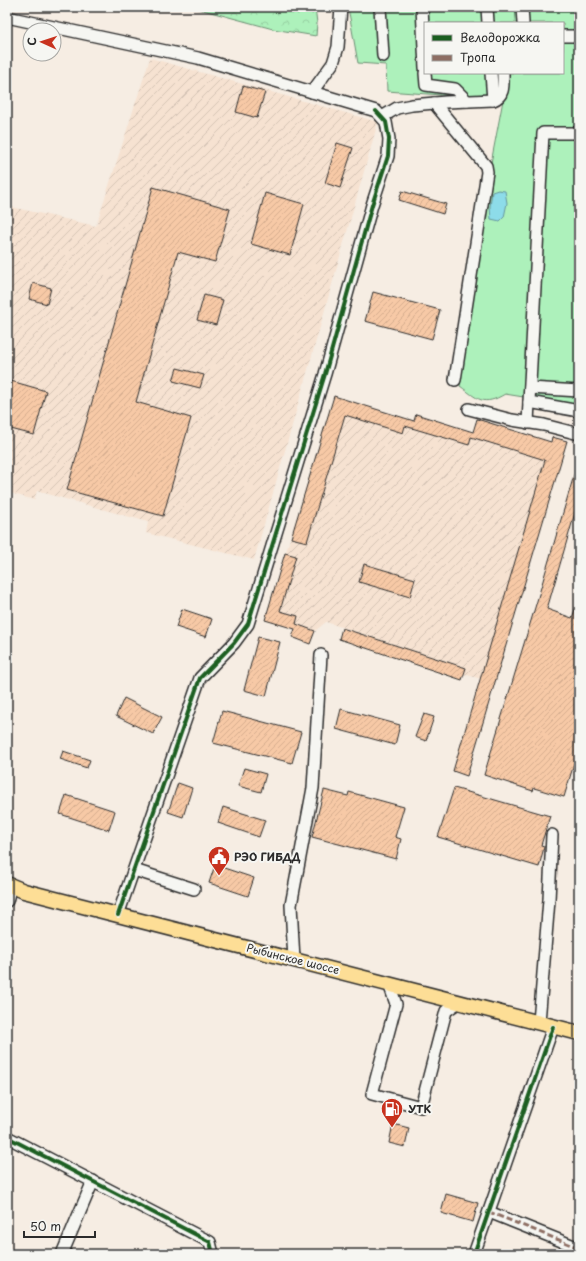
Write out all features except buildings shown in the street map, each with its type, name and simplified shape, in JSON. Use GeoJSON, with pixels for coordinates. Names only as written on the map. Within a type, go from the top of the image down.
{"type":"FeatureCollection","features":[{"type":"Feature","properties":{"kind":"main road","name":"Рыбинское шоссе"},"geometry":{"type":"LineString","coordinates":[[9,885],[24,891],[579,1033]]}},
{"type":"Feature","properties":{"kind":"street"},"geometry":{"type":"LineString","coordinates":[[312,92],[333,63],[338,46],[341,7]]}},
{"type":"Feature","properties":{"kind":"street"},"geometry":{"type":"LineString","coordinates":[[380,7],[383,56]]}},
{"type":"Feature","properties":{"kind":"street"},"geometry":{"type":"LineString","coordinates":[[422,7],[424,48]]}},
{"type":"Feature","properties":{"kind":"street"},"geometry":{"type":"LineString","coordinates":[[487,7],[488,22]]}},
{"type":"Feature","properties":{"kind":"street"},"geometry":{"type":"LineString","coordinates":[[522,7],[523,22]]}},
{"type":"Feature","properties":{"kind":"street"},"geometry":{"type":"LineString","coordinates":[[7,17],[198,58],[312,92],[379,114],[386,122],[388,134],[388,156],[372,205],[325,374],[248,624],[234,643],[200,678],[118,915]]}},
{"type":"Feature","properties":{"kind":"street"},"geometry":{"type":"LineString","coordinates":[[564,36],[579,36]]}},
{"type":"Feature","properties":{"kind":"street"},"geometry":{"type":"LineString","coordinates":[[425,74],[426,85],[455,89],[467,101]]}},
{"type":"Feature","properties":{"kind":"street"},"geometry":{"type":"LineString","coordinates":[[491,74],[493,100]]}},
{"type":"Feature","properties":{"kind":"street"},"geometry":{"type":"LineString","coordinates":[[379,114],[397,108],[434,103],[493,100],[498,98],[502,91],[503,74]]}},
{"type":"Feature","properties":{"kind":"street"},"geometry":{"type":"LineString","coordinates":[[434,103],[486,166],[487,172],[455,380]]}},
{"type":"Feature","properties":{"kind":"street"},"geometry":{"type":"LineString","coordinates":[[528,422],[543,133],[579,133]]}},
{"type":"Feature","properties":{"kind":"street"},"geometry":{"type":"LineString","coordinates":[[530,388],[579,391]]}},
{"type":"Feature","properties":{"kind":"street"},"geometry":{"type":"LineString","coordinates":[[529,402],[579,411]]}},
{"type":"Feature","properties":{"kind":"street"},"geometry":{"type":"LineString","coordinates":[[469,409],[512,420],[579,433]]}},
{"type":"Feature","properties":{"kind":"street"},"geometry":{"type":"LineString","coordinates":[[294,960],[291,905],[313,788],[321,656]]}},
{"type":"Feature","properties":{"kind":"street"},"geometry":{"type":"LineString","coordinates":[[539,1022],[549,900],[552,835]]}},
{"type":"Feature","properties":{"kind":"street"},"geometry":{"type":"LineString","coordinates":[[134,870],[194,889]]}},
{"type":"Feature","properties":{"kind":"street"},"geometry":{"type":"LineString","coordinates":[[7,901],[9,885]]}},
{"type":"Feature","properties":{"kind":"street"},"geometry":{"type":"LineString","coordinates":[[389,984],[396,1004],[372,1094],[421,1107],[446,1011],[459,1002]]}},
{"type":"Feature","properties":{"kind":"street"},"geometry":{"type":"LineString","coordinates":[[474,1254],[553,1027]]}},
{"type":"Feature","properties":{"kind":"street"},"geometry":{"type":"LineString","coordinates":[[7,1137],[210,1242],[213,1254]]}},
{"type":"Feature","properties":{"kind":"street"},"geometry":{"type":"LineString","coordinates":[[62,1254],[93,1181]]}},
{"type":"Feature","properties":{"kind":"street"},"geometry":{"type":"LineString","coordinates":[[489,1212],[579,1248]]}},
{"type":"Feature","properties":{"kind":"shaded area"},"geometry":{"type":"Polygon","coordinates":[[[150,58],[378,122],[254,560],[146,533],[148,522],[37,491],[34,500],[7,492],[7,206],[96,226],[150,58]]]}},
{"type":"Feature","properties":{"kind":"shaded area"},"geometry":{"type":"Polygon","coordinates":[[[334,396],[407,419],[405,425],[469,445],[471,437],[545,460],[481,679],[464,674],[465,668],[326,622],[315,631],[296,624],[265,620],[334,396]]]}},
{"type":"Feature","properties":{"kind":"green space"},"geometry":{"type":"Polygon","coordinates":[[[192,7],[315,7],[317,23],[316,36],[273,29],[192,7]]]}},
{"type":"Feature","properties":{"kind":"green space"},"geometry":{"type":"Polygon","coordinates":[[[348,7],[579,7],[579,406],[505,394],[486,401],[476,398],[460,386],[491,163],[504,95],[441,95],[387,91],[386,65],[358,63],[348,7]]]}},
{"type":"Feature","properties":{"kind":"water"},"geometry":{"type":"Polygon","coordinates":[[[498,190],[505,191],[507,203],[504,217],[500,221],[491,219],[490,207],[492,192],[498,190]]]}},
{"type":"Feature","properties":{"kind":"marked path"},"geometry":{"type":"LineString","coordinates":[[489,1212],[579,1248]]}},
{"type":"Feature","properties":{"kind":"cycle path"},"geometry":{"type":"LineString","coordinates":[[118,915],[200,678],[234,643],[248,624],[325,374],[372,205],[388,156],[389,139],[386,122],[376,111]]}},
{"type":"Feature","properties":{"kind":"cycle path"},"geometry":{"type":"LineString","coordinates":[[474,1254],[553,1027]]}},
{"type":"Feature","properties":{"kind":"cycle path"},"geometry":{"type":"LineString","coordinates":[[7,1137],[210,1242],[213,1254]]}},
{"type":"Feature","properties":{"kind":"place","name":"РЭО ГИБДД"},"geometry":{"type":"Point","coordinates":[219,876]}},
{"type":"Feature","properties":{"kind":"place","name":"УТК"},"geometry":{"type":"Point","coordinates":[392,1128]}}]}
